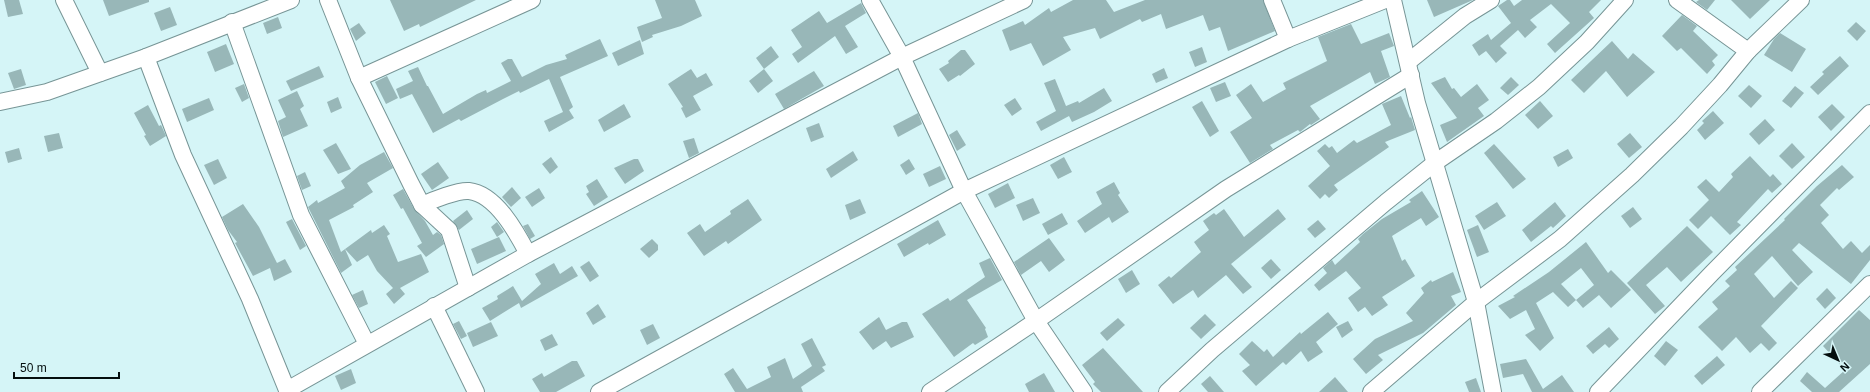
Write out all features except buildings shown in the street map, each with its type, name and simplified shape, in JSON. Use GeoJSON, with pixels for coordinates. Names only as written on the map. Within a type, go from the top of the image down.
{"type":"FeatureCollection","features":[{"type":"Feature","properties":{"kind":"street"},"geometry":{"type":"LineString","coordinates":[[64,0],[100,73]]}},
{"type":"Feature","properties":{"kind":"street"},"geometry":{"type":"LineString","coordinates":[[0,102],[47,92],[146,57],[291,0]]}},
{"type":"Feature","properties":{"kind":"street"},"geometry":{"type":"LineString","coordinates":[[328,0],[359,78],[422,204],[449,230],[468,288]]}},
{"type":"Feature","properties":{"kind":"street"},"geometry":{"type":"LineString","coordinates":[[359,78],[532,0]]}},
{"type":"Feature","properties":{"kind":"street"},"geometry":{"type":"LineString","coordinates":[[870,0],[902,57],[964,190],[1036,321],[1084,392]]}},
{"type":"Feature","properties":{"kind":"street"},"geometry":{"type":"LineString","coordinates":[[146,57],[183,156],[250,299],[288,391],[367,344],[528,254],[902,57],[1024,0]]}},
{"type":"Feature","properties":{"kind":"street"},"geometry":{"type":"LineString","coordinates":[[1272,0],[1288,39]]}},
{"type":"Feature","properties":{"kind":"street"},"geometry":{"type":"LineString","coordinates":[[599,392],[964,190],[1288,39],[1385,0]]}},
{"type":"Feature","properties":{"kind":"street"},"geometry":{"type":"LineString","coordinates":[[1393,0],[1417,103],[1436,162],[1476,302],[1493,392]]}},
{"type":"Feature","properties":{"kind":"street"},"geometry":{"type":"LineString","coordinates":[[930,392],[1036,321],[1226,189],[1409,69],[1464,16],[1491,0]]}},
{"type":"Feature","properties":{"kind":"street"},"geometry":{"type":"LineString","coordinates":[[1167,392],[1212,350],[1386,202],[1436,162],[1496,121],[1539,88],[1587,42],[1625,0]]}},
{"type":"Feature","properties":{"kind":"street"},"geometry":{"type":"LineString","coordinates":[[1677,0],[1748,51]]}},
{"type":"Feature","properties":{"kind":"street"},"geometry":{"type":"LineString","coordinates":[[1371,392],[1476,302],[1560,239],[1632,175],[1686,122],[1720,85],[1748,51],[1801,0]]}},
{"type":"Feature","properties":{"kind":"street"},"geometry":{"type":"LineString","coordinates":[[232,22],[301,215],[367,344]]}},
{"type":"Feature","properties":{"kind":"street"},"geometry":{"type":"LineString","coordinates":[[1598,392],[1712,273],[1870,113]]}},
{"type":"Feature","properties":{"kind":"street"},"geometry":{"type":"LineString","coordinates":[[422,204],[440,197],[469,191],[485,196],[516,231],[528,254]]}},
{"type":"Feature","properties":{"kind":"street"},"geometry":{"type":"LineString","coordinates":[[1760,392],[1870,284]]}},
{"type":"Feature","properties":{"kind":"street"},"geometry":{"type":"LineString","coordinates":[[434,306],[476,392]]}}]}
